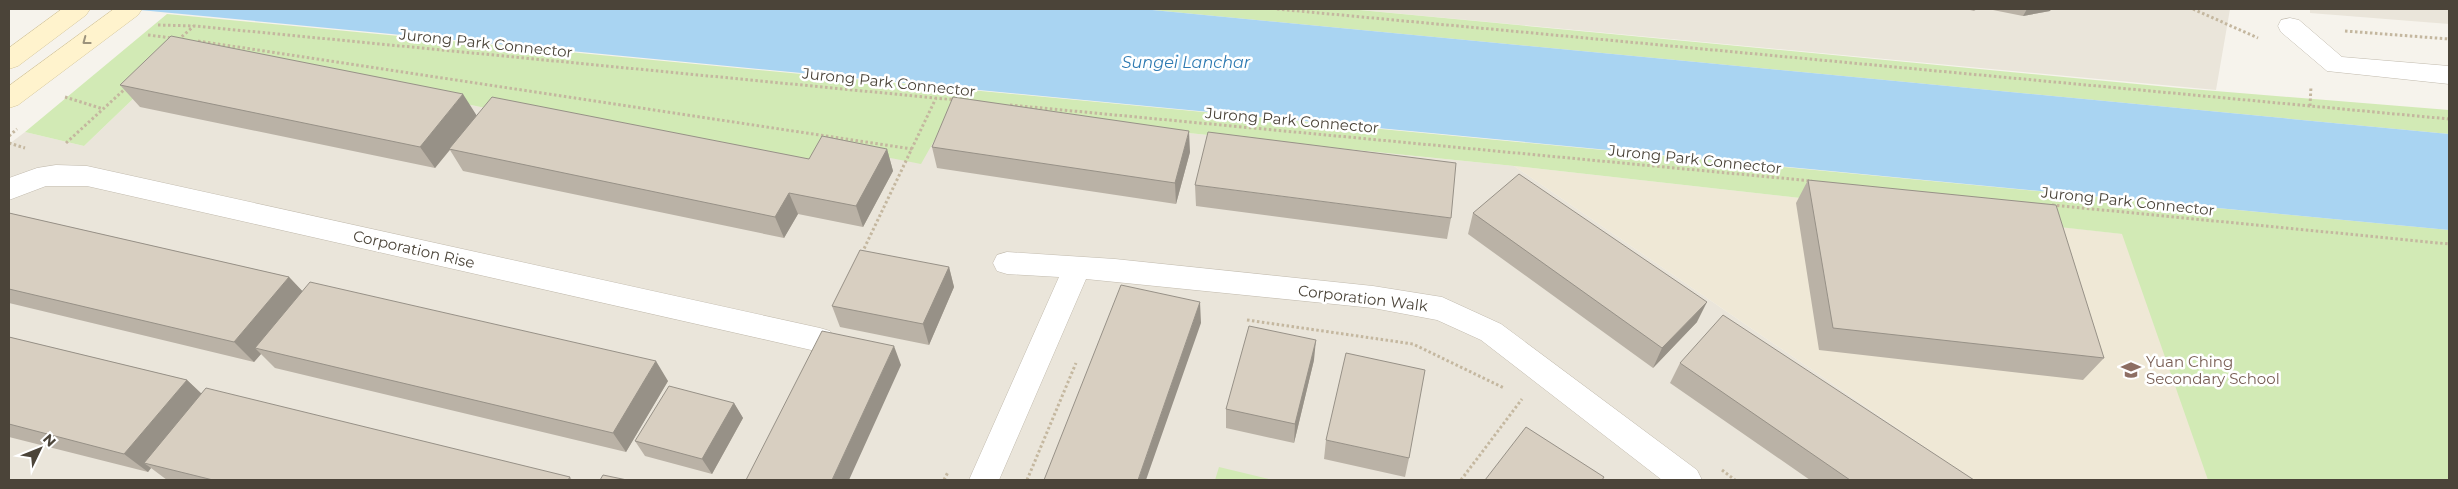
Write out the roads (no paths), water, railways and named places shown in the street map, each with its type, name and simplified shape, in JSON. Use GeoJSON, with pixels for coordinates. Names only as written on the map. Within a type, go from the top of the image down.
{"type":"FeatureCollection","features":[{"type":"Feature","properties":{"kind":"main road"},"geometry":{"type":"LineString","coordinates":[[9,60],[78,9]]}},
{"type":"Feature","properties":{"kind":"main road"},"geometry":{"type":"LineString","coordinates":[[9,99],[128,10]]}},
{"type":"Feature","properties":{"kind":"street"},"geometry":{"type":"LineString","coordinates":[[2290,26],[2336,65],[2449,75]]}},
{"type":"Feature","properties":{"kind":"street","name":"Corporation Rise"},"geometry":{"type":"LineString","coordinates":[[17,185],[56,173],[87,176],[820,340]]}},
{"type":"Feature","properties":{"kind":"street","name":"Corporation Walk"},"geometry":{"type":"LineString","coordinates":[[1007,263],[1373,297],[1442,309],[1491,332],[1686,480]]}},
{"type":"Feature","properties":{"kind":"street"},"geometry":{"type":"LineString","coordinates":[[984,480],[1076,268]]}},
{"type":"Feature","properties":{"kind":"water","name":"Sungei Lanchar"},"geometry":{"type":"Polygon","coordinates":[[[129,9],[1142,9],[2449,134],[2449,230],[129,9]]]}},
{"type":"Feature","properties":{"kind":"place","name":"Yuan Ching Secondary School"},"geometry":{"type":"Point","coordinates":[2131,370]}}]}
